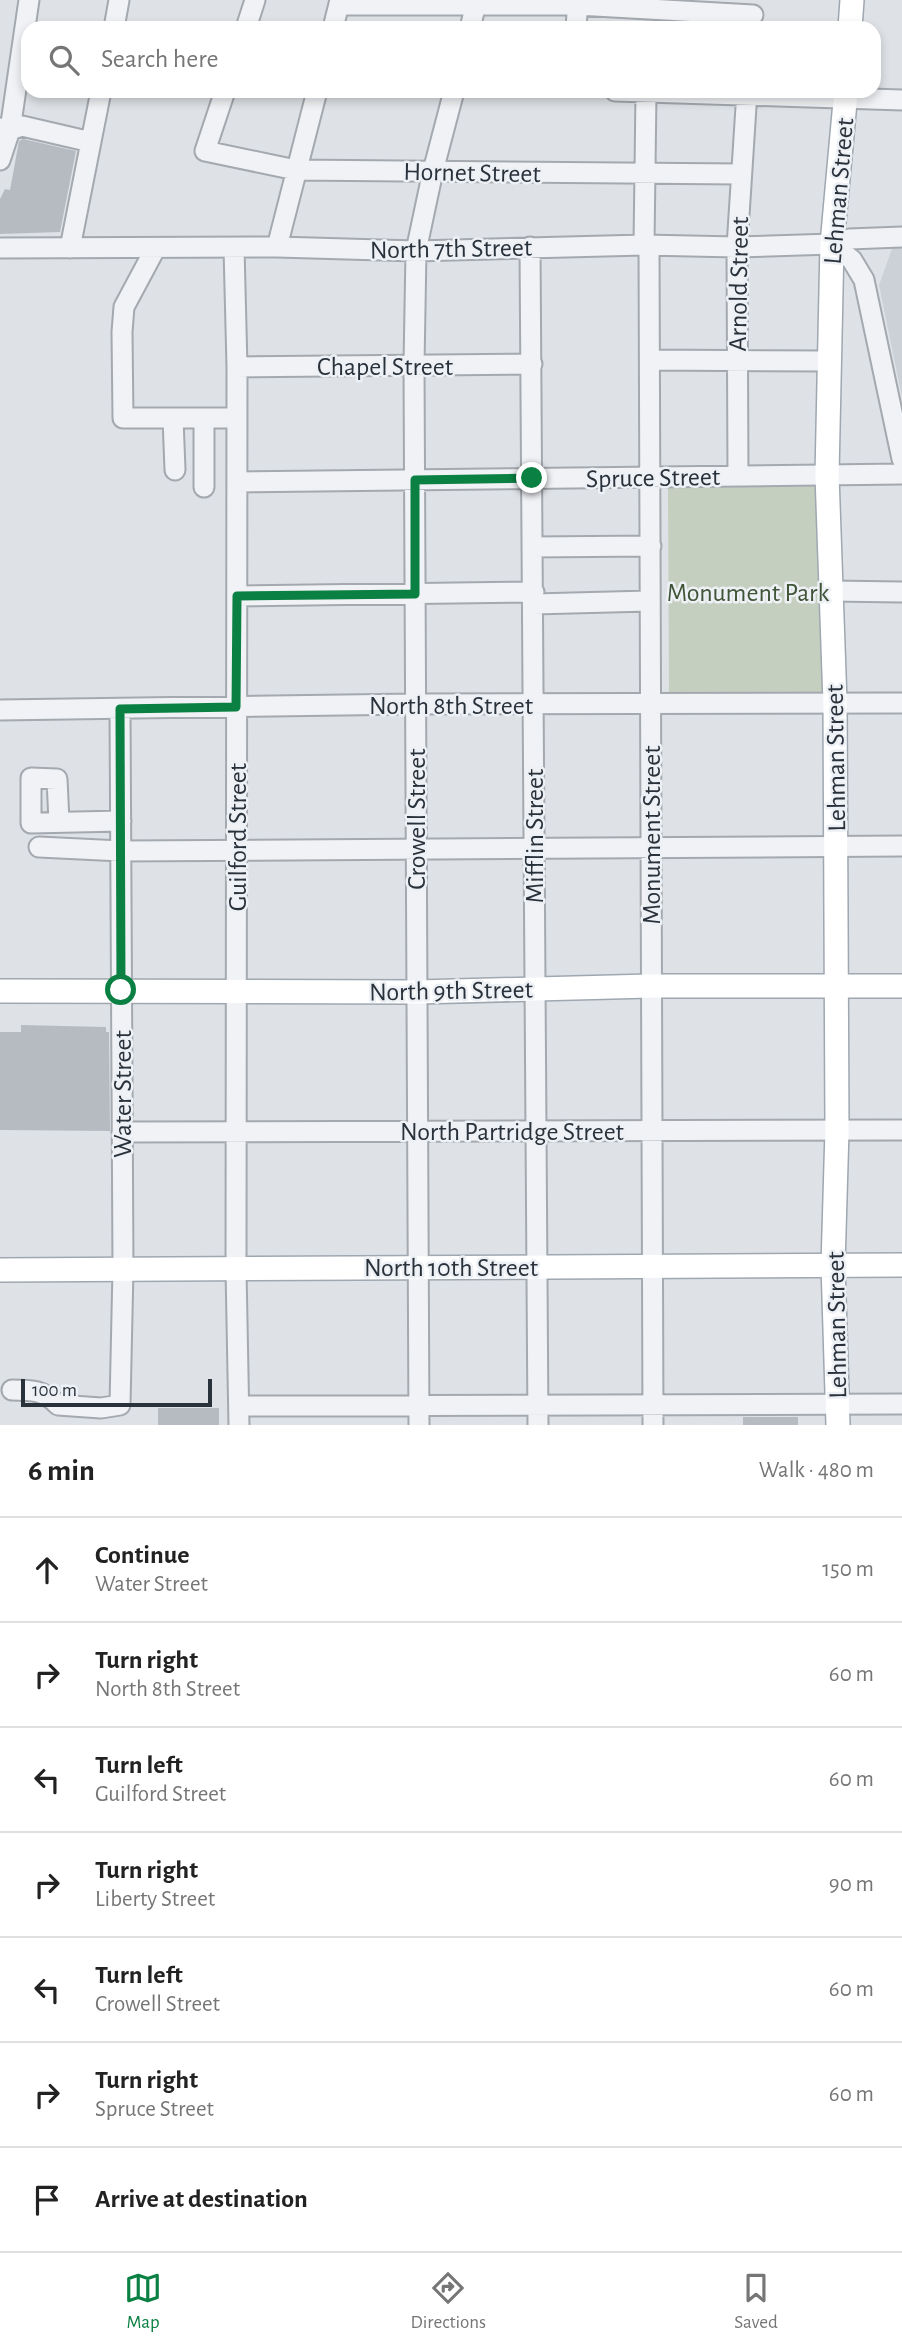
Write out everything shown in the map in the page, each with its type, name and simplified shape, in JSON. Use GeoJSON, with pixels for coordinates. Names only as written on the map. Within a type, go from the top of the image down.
{"type":"FeatureCollection","features":[{"type":"Feature","properties":{"kind":"main road"},"geometry":{"type":"LineString","coordinates":[[850,21],[852,0]]}},
{"type":"Feature","properties":{"kind":"main road","name":"Lehman Street"},"geometry":{"type":"LineString","coordinates":[[838,1415],[833,1265],[837,1130],[835,702],[827,475],[832,244],[846,98]]}},
{"type":"Feature","properties":{"kind":"main road","name":"North 9th Street"},"geometry":{"type":"LineString","coordinates":[[0,991],[418,992],[650,986],[902,986]]}},
{"type":"Feature","properties":{"kind":"main road","name":"North 10th Street"},"geometry":{"type":"LineString","coordinates":[[0,1270],[902,1265]]}},
{"type":"Feature","properties":{"kind":"street"},"geometry":{"type":"LineString","coordinates":[[25,21],[29,0]]}},
{"type":"Feature","properties":{"kind":"street"},"geometry":{"type":"LineString","coordinates":[[115,21],[119,0]]}},
{"type":"Feature","properties":{"kind":"street"},"geometry":{"type":"LineString","coordinates":[[248,21],[255,0]]}},
{"type":"Feature","properties":{"kind":"street"},"geometry":{"type":"LineString","coordinates":[[335,21],[340,3],[578,3],[753,14]]}},
{"type":"Feature","properties":{"kind":"street"},"geometry":{"type":"LineString","coordinates":[[472,21],[477,3]]}},
{"type":"Feature","properties":{"kind":"street"},"geometry":{"type":"LineString","coordinates":[[577,21],[578,3]]}},
{"type":"Feature","properties":{"kind":"street"},"geometry":{"type":"LineString","coordinates":[[0,160],[21,43]]}},
{"type":"Feature","properties":{"kind":"street"},"geometry":{"type":"LineString","coordinates":[[70,248],[100,98]]}},
{"type":"Feature","properties":{"kind":"street","name":"Hornet Street"},"geometry":{"type":"LineString","coordinates":[[223,98],[205,150],[296,170],[740,174]]}},
{"type":"Feature","properties":{"kind":"street"},"geometry":{"type":"LineString","coordinates":[[278,247],[315,98]]}},
{"type":"Feature","properties":{"kind":"street","name":"Crowell Street"},"geometry":{"type":"LineString","coordinates":[[419,1415],[414,365],[416,251],[452,98]]}},
{"type":"Feature","properties":{"kind":"street","name":"Monument Street"},"geometry":{"type":"LineString","coordinates":[[646,98],[651,546],[649,601],[653,1425]]}},
{"type":"Feature","properties":{"kind":"street","name":"Arnold Street"},"geometry":{"type":"LineString","coordinates":[[738,476],[737,247],[747,98]]}},
{"type":"Feature","properties":{"kind":"street"},"geometry":{"type":"LineString","coordinates":[[880,98],[902,100]]}},
{"type":"Feature","properties":{"kind":"street"},"geometry":{"type":"LineString","coordinates":[[5,129],[22,126],[91,142]]}},
{"type":"Feature","properties":{"kind":"street","name":"North 7th Street"},"geometry":{"type":"LineString","coordinates":[[0,248],[278,247],[416,251],[646,245],[737,247],[832,244],[849,239],[902,237]]}},
{"type":"Feature","properties":{"kind":"street"},"geometry":{"type":"LineString","coordinates":[[832,244],[852,260],[864,280],[902,458]]}},
{"type":"Feature","properties":{"kind":"street","name":"Mifflin Street"},"geometry":{"type":"LineString","coordinates":[[530,247],[538,1415]]}},
{"type":"Feature","properties":{"kind":"street"},"geometry":{"type":"LineString","coordinates":[[155,248],[124,307],[123,418],[237,418]]}},
{"type":"Feature","properties":{"kind":"street","name":"Guilford Street"},"geometry":{"type":"LineString","coordinates":[[234,248],[237,367],[236,1270],[239,1416]]}},
{"type":"Feature","properties":{"kind":"street"},"geometry":{"type":"LineString","coordinates":[[649,360],[829,361]]}},
{"type":"Feature","properties":{"kind":"street","name":"Chapel Street"},"geometry":{"type":"LineString","coordinates":[[237,367],[532,365]]}},
{"type":"Feature","properties":{"kind":"street"},"geometry":{"type":"LineString","coordinates":[[173,418],[175,470]]}},
{"type":"Feature","properties":{"kind":"street"},"geometry":{"type":"LineString","coordinates":[[204,418],[204,487]]}},
{"type":"Feature","properties":{"kind":"street","name":"Spruce Street"},"geometry":{"type":"LineString","coordinates":[[237,482],[902,474]]}},
{"type":"Feature","properties":{"kind":"street"},"geometry":{"type":"LineString","coordinates":[[532,547],[651,546]]}},
{"type":"Feature","properties":{"kind":"street"},"geometry":{"type":"LineString","coordinates":[[831,591],[902,592]]}},
{"type":"Feature","properties":{"kind":"street"},"geometry":{"type":"LineString","coordinates":[[237,596],[415,594],[649,601]]}},
{"type":"Feature","properties":{"kind":"street","name":"North 8th Street"},"geometry":{"type":"LineString","coordinates":[[0,710],[651,702],[902,703]]}},
{"type":"Feature","properties":{"kind":"street","name":"Water Street"},"geometry":{"type":"LineString","coordinates":[[12,1390],[34,1390],[48,1394],[58,1405],[101,1408],[120,1405],[123,1269],[120,709]]}},
{"type":"Feature","properties":{"kind":"street"},"geometry":{"type":"LineString","coordinates":[[58,822],[121,821]]}},
{"type":"Feature","properties":{"kind":"street"},"geometry":{"type":"LineString","coordinates":[[39,847],[237,850],[902,846]]}},
{"type":"Feature","properties":{"kind":"street","name":"North Partridge Street"},"geometry":{"type":"LineString","coordinates":[[122,1132],[902,1129]]}},
{"type":"Feature","properties":{"kind":"street"},"geometry":{"type":"LineString","coordinates":[[239,1416],[538,1415],[653,1405],[740,1415],[838,1415],[902,1404]]}},
{"type":"Feature","properties":{"kind":"shaded area"},"geometry":{"type":"Polygon","coordinates":[[[893,246],[902,246],[902,397],[879,285],[893,246]]]}},
{"type":"Feature","properties":{"kind":"green space","name":"Monument Park"},"geometry":{"type":"Polygon","coordinates":[[[826,486],[830,696],[669,697],[668,488],[826,486]]]}},
{"type":"Feature","properties":{"kind":"building"},"geometry":{"type":"Polygon","coordinates":[[[23,139],[76,151],[60,232],[0,234],[0,199],[5,189],[10,190],[19,141],[23,139]]]}},
{"type":"Feature","properties":{"kind":"building"},"geometry":{"type":"Polygon","coordinates":[[[21,1025],[106,1027],[106,1032],[109,1032],[110,1131],[0,1130],[0,1032],[21,1032],[21,1025]]]}},
{"type":"Feature","properties":{"kind":"building"},"geometry":{"type":"Polygon","coordinates":[[[158,1408],[219,1408],[219,1425],[158,1425],[158,1408]]]}},
{"type":"Feature","properties":{"kind":"building"},"geometry":{"type":"Polygon","coordinates":[[[743,1417],[798,1417],[798,1425],[743,1425],[743,1417]]]}},
{"type":"Feature","properties":{"kind":"route"},"geometry":{"type":"LineString","coordinates":[[121,990],[120,709],[236,707],[237,596],[415,594],[415,480],[532,478]]}}]}
